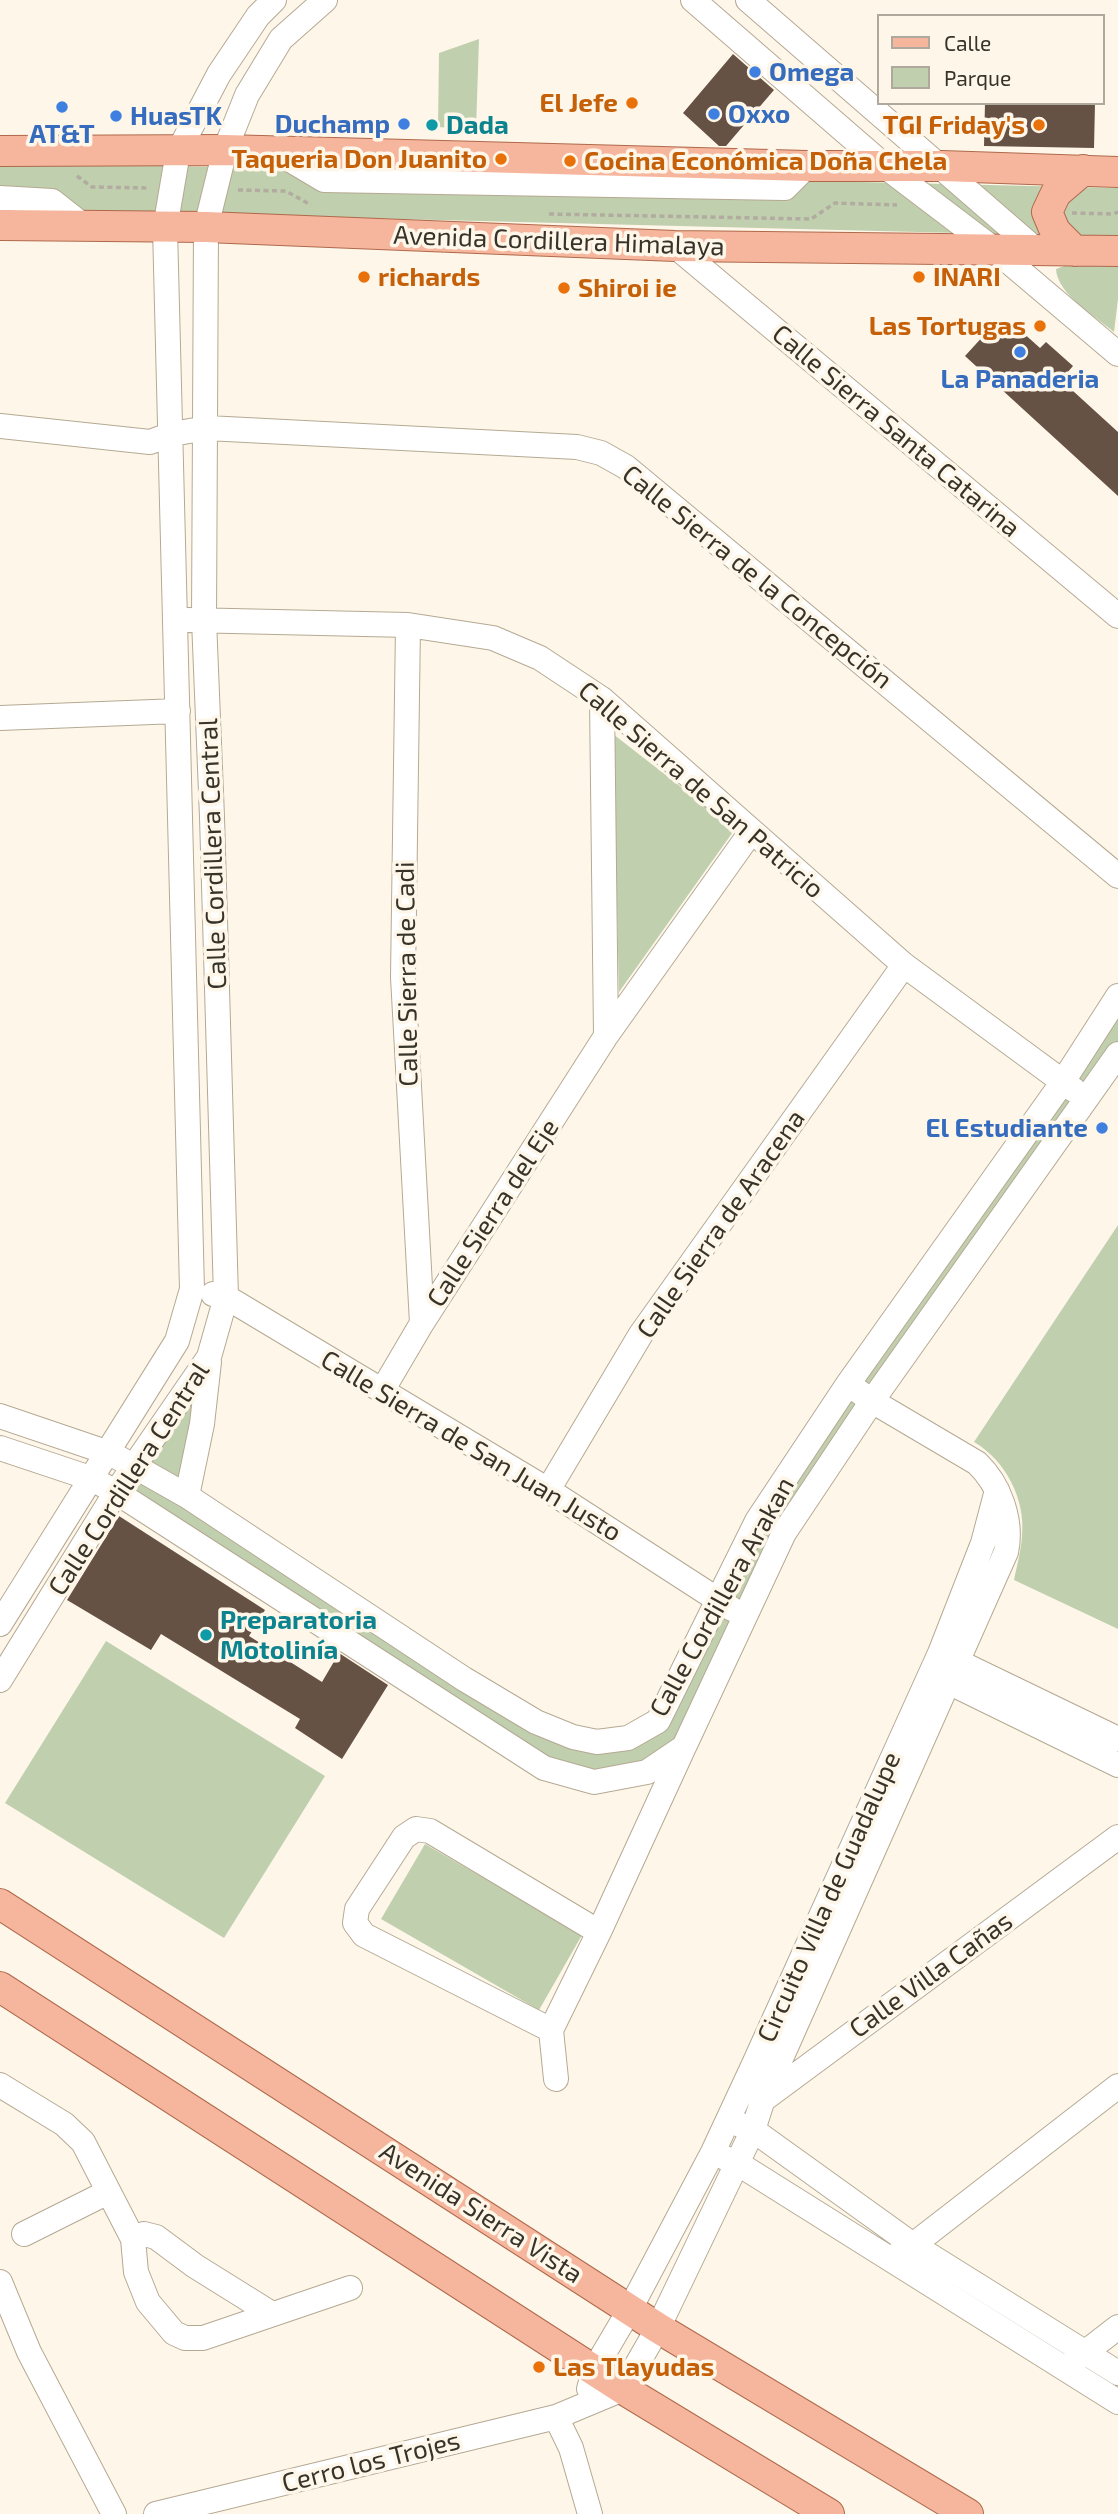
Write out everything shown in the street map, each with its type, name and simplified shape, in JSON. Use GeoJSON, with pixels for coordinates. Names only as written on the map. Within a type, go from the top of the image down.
{"type":"FeatureCollection","features":[{"type":"Feature","properties":{"kind":"main road"},"geometry":{"type":"LineString","coordinates":[[0,151],[225,150],[1118,172]]}},
{"type":"Feature","properties":{"kind":"main road"},"geometry":{"type":"LineString","coordinates":[[1074,251],[1055,231],[1047,212],[1056,193],[1083,170]]}},
{"type":"Feature","properties":{"kind":"main road","name":"Avenida Cordillera Himalaya"},"geometry":{"type":"LineString","coordinates":[[0,225],[206,227],[675,246],[1118,251]]}},
{"type":"Feature","properties":{"kind":"main road","name":"Avenida Sierra Vista"},"geometry":{"type":"LineString","coordinates":[[0,1904],[658,2328],[968,2514]]}},
{"type":"Feature","properties":{"kind":"main road"},"geometry":{"type":"LineString","coordinates":[[0,1987],[623,2389],[829,2514]]}},
{"type":"Feature","properties":{"kind":"street","name":"Calle Cordillera Central"},"geometry":{"type":"LineString","coordinates":[[0,1623],[177,1341],[192,1289],[165,228],[178,152],[219,74],[258,16],[274,0]]}},
{"type":"Feature","properties":{"kind":"street","name":"Calle Cordillera Central"},"geometry":{"type":"LineString","coordinates":[[0,1680],[116,1492],[209,1357],[226,1297],[204,620],[206,227],[225,150],[247,94],[281,39],[325,0]]}},
{"type":"Feature","properties":{"kind":"street"},"geometry":{"type":"LineString","coordinates":[[693,0],[887,168],[995,250],[1118,354]]}},
{"type":"Feature","properties":{"kind":"street"},"geometry":{"type":"LineString","coordinates":[[748,0],[1035,249]]}},
{"type":"Feature","properties":{"kind":"street"},"geometry":{"type":"LineString","coordinates":[[0,198],[52,201],[85,226]]}},
{"type":"Feature","properties":{"kind":"street","name":"Calle Sierra Santa Catarina"},"geometry":{"type":"LineString","coordinates":[[675,246],[1118,616]]}},
{"type":"Feature","properties":{"kind":"street","name":"Calle Sierra de la Concepción"},"geometry":{"type":"LineString","coordinates":[[0,426],[150,442],[172,434],[206,428],[577,447],[601,453],[626,467],[1118,876]]}},
{"type":"Feature","properties":{"kind":"street","name":"Calle Sierra de San Patricio"},"geometry":{"type":"LineString","coordinates":[[175,621],[408,625],[493,638],[540,658],[602,699],[904,964],[1062,1083],[1086,1098]]}},
{"type":"Feature","properties":{"kind":"street","name":"Calle Sierra de Cadi"},"geometry":{"type":"LineString","coordinates":[[408,625],[403,977],[422,1323]]}},
{"type":"Feature","properties":{"kind":"street"},"geometry":{"type":"LineString","coordinates":[[602,699],[606,1036]]}},
{"type":"Feature","properties":{"kind":"street"},"geometry":{"type":"LineString","coordinates":[[0,718],[178,711]]}},
{"type":"Feature","properties":{"kind":"street"},"geometry":{"type":"LineString","coordinates":[[181,817],[212,817]]}},
{"type":"Feature","properties":{"kind":"street","name":"Calle Sierra del Eje"},"geometry":{"type":"LineString","coordinates":[[382,1391],[422,1323],[606,1036],[751,832]]}},
{"type":"Feature","properties":{"kind":"street","name":"Calle Sierra de Aracena"},"geometry":{"type":"LineString","coordinates":[[548,1490],[641,1334],[904,964]]}},
{"type":"Feature","properties":{"kind":"street","name":"Calle Cordillera Arakan"},"geometry":{"type":"LineString","coordinates":[[0,1416],[109,1453],[187,1496],[464,1679],[536,1722],[573,1737],[597,1742],[628,1738],[659,1721],[757,1521],[848,1384],[1062,1083],[1118,996]]}},
{"type":"Feature","properties":{"kind":"street","name":"Calle Cordillera Arakan"},"geometry":{"type":"LineString","coordinates":[[0,1448],[90,1478],[116,1492],[544,1768],[594,1782],[647,1772],[684,1747],[784,1533],[872,1401],[1118,1054]]}},
{"type":"Feature","properties":{"kind":"street","name":"Calle Sierra de San Juan Justo"},"geometry":{"type":"LineString","coordinates":[[192,1289],[226,1297],[548,1490],[744,1617]]}},
{"type":"Feature","properties":{"kind":"street"},"geometry":{"type":"LineString","coordinates":[[187,1496],[202,1424],[209,1357]]}},
{"type":"Feature","properties":{"kind":"street"},"geometry":{"type":"LineString","coordinates":[[848,1384],[872,1401]]}},
{"type":"Feature","properties":{"kind":"street","name":"Circuito Villa de Guadalupe"},"geometry":{"type":"LineString","coordinates":[[594,2370],[630,2309],[728,2120],[753,2094],[944,1667],[1006,1552],[1008,1525],[997,1489],[989,1475],[977,1463],[872,1401]]}},
{"type":"Feature","properties":{"kind":"street"},"geometry":{"type":"LineString","coordinates":[[944,1667],[1118,1739]]}},
{"type":"Feature","properties":{"kind":"street"},"geometry":{"type":"LineString","coordinates":[[944,1667],[1118,1765]]}},
{"type":"Feature","properties":{"kind":"street"},"geometry":{"type":"LineString","coordinates":[[556,2078],[551,2030],[684,1747],[659,1721]]}},
{"type":"Feature","properties":{"kind":"street"},"geometry":{"type":"LineString","coordinates":[[551,2030],[364,1935],[355,1923],[357,1909],[404,1837],[416,1829],[430,1831],[599,1931]]}},
{"type":"Feature","properties":{"kind":"street","name":"Calle Villa Cañas"},"geometry":{"type":"LineString","coordinates":[[753,2094],[1118,1837]]}},
{"type":"Feature","properties":{"kind":"street"},"geometry":{"type":"LineString","coordinates":[[0,2085],[64,2124],[83,2142],[134,2239],[136,2272],[142,2291],[174,2333],[185,2338],[203,2338],[350,2288]]}},
{"type":"Feature","properties":{"kind":"street"},"geometry":{"type":"LineString","coordinates":[[889,2258],[913,2245],[1118,2087]]}},
{"type":"Feature","properties":{"kind":"street","name":"Circuito Villa de Guadalupe"},"geometry":{"type":"LineString","coordinates":[[623,2389],[658,2328],[753,2130],[753,2094]]}},
{"type":"Feature","properties":{"kind":"street"},"geometry":{"type":"LineString","coordinates":[[728,2120],[753,2130],[913,2245],[1118,2373]]}},
{"type":"Feature","properties":{"kind":"street"},"geometry":{"type":"LineString","coordinates":[[713,2152],[737,2163],[1118,2402]]}},
{"type":"Feature","properties":{"kind":"street"},"geometry":{"type":"LineString","coordinates":[[24,2234],[108,2192]]}},
{"type":"Feature","properties":{"kind":"street"},"geometry":{"type":"LineString","coordinates":[[134,2239],[145,2234],[156,2237],[195,2266],[272,2314]]}},
{"type":"Feature","properties":{"kind":"street"},"geometry":{"type":"LineString","coordinates":[[0,2282],[29,2352],[114,2514]]}},
{"type":"Feature","properties":{"kind":"street"},"geometry":{"type":"LineString","coordinates":[[1066,2368],[1118,2327]]}},
{"type":"Feature","properties":{"kind":"street"},"geometry":{"type":"LineString","coordinates":[[585,2405],[594,2370]]}},
{"type":"Feature","properties":{"kind":"street","name":"Cerro los Trojes"},"geometry":{"type":"LineString","coordinates":[[156,2514],[556,2417],[623,2389]]}},
{"type":"Feature","properties":{"kind":"street"},"geometry":{"type":"LineString","coordinates":[[556,2417],[571,2448],[590,2514]]}},
{"type":"Feature","properties":{"kind":"green space"},"geometry":{"type":"Polygon","coordinates":[[[479,39],[476,130],[438,127],[439,53],[479,39]]]}},
{"type":"Feature","properties":{"kind":"green space"},"geometry":{"type":"Polygon","coordinates":[[[0,162],[1118,188],[1118,237],[0,209],[0,162]]]}},
{"type":"Feature","properties":{"kind":"green space"},"geometry":{"type":"Polygon","coordinates":[[[1118,264],[1114,332],[1070,296],[1058,278],[1056,269],[1067,265],[1118,264]]]}},
{"type":"Feature","properties":{"kind":"green space"},"geometry":{"type":"Polygon","coordinates":[[[613,734],[735,829],[619,992],[613,734]]]}},
{"type":"Feature","properties":{"kind":"green space"},"geometry":{"type":"Polygon","coordinates":[[[1118,1007],[1118,1046],[868,1401],[681,1746],[593,1779],[543,1765],[126,1489],[137,1472],[527,1723],[636,1738],[764,1515],[1118,1007]]]}},
{"type":"Feature","properties":{"kind":"green space"},"geometry":{"type":"Polygon","coordinates":[[[1118,1225],[1118,1629],[1014,1580],[1022,1536],[1021,1508],[1004,1470],[974,1442],[1118,1225]]]}},
{"type":"Feature","properties":{"kind":"green space"},"geometry":{"type":"Polygon","coordinates":[[[209,1357],[187,1496],[134,1466],[209,1357]]]}},
{"type":"Feature","properties":{"kind":"green space"},"geometry":{"type":"Polygon","coordinates":[[[106,1641],[325,1776],[224,1938],[5,1803],[106,1641]]]}},
{"type":"Feature","properties":{"kind":"green space"},"geometry":{"type":"Polygon","coordinates":[[[425,1844],[582,1935],[539,2010],[381,1919],[425,1844]]]}},
{"type":"Feature","properties":{"kind":"building"},"geometry":{"type":"Polygon","coordinates":[[[733,54],[774,90],[726,146],[719,146],[683,113],[733,54]]]}},
{"type":"Feature","properties":{"kind":"building","name":"TGI Friday's"},"geometry":{"type":"Polygon","coordinates":[[[985,105],[1095,105],[1094,148],[984,146],[985,105]]]}},
{"type":"Feature","properties":{"kind":"building"},"geometry":{"type":"Polygon","coordinates":[[[996,322],[1013,337],[1020,330],[1040,348],[1046,342],[1073,366],[1061,380],[1118,432],[1118,496],[965,356],[996,322]]]}},
{"type":"Feature","properties":{"kind":"building","name":"Preparatoria Motolinía"},"geometry":{"type":"Polygon","coordinates":[[[119,1516],[265,1610],[249,1636],[322,1682],[339,1653],[388,1685],[342,1759],[295,1728],[300,1719],[161,1634],[151,1650],[67,1600],[119,1516]]]}},
{"type":"Feature","properties":{"kind":"place","name":"Omega"},"geometry":{"type":"Point","coordinates":[755,72]}},
{"type":"Feature","properties":{"kind":"place","name":"El Jefe"},"geometry":{"type":"Point","coordinates":[632,103]}},
{"type":"Feature","properties":{"kind":"place","name":"AT&T"},"geometry":{"type":"Point","coordinates":[62,107]}},
{"type":"Feature","properties":{"kind":"place","name":"Oxxo"},"geometry":{"type":"Point","coordinates":[714,114]}},
{"type":"Feature","properties":{"kind":"place","name":"HuasTK"},"geometry":{"type":"Point","coordinates":[116,116]}},
{"type":"Feature","properties":{"kind":"place","name":"Duchamp"},"geometry":{"type":"Point","coordinates":[404,124]}},
{"type":"Feature","properties":{"kind":"place","name":"Dada"},"geometry":{"type":"Point","coordinates":[432,125]}},
{"type":"Feature","properties":{"kind":"place","name":"TGI Friday's"},"geometry":{"type":"Point","coordinates":[1039,125]}},
{"type":"Feature","properties":{"kind":"place","name":"Taqueria Don Juanito"},"geometry":{"type":"Point","coordinates":[501,159]}},
{"type":"Feature","properties":{"kind":"place","name":"Cocina Económica Doña Chela"},"geometry":{"type":"Point","coordinates":[570,161]}},
{"type":"Feature","properties":{"kind":"place","name":"richards"},"geometry":{"type":"Point","coordinates":[364,277]}},
{"type":"Feature","properties":{"kind":"place","name":"INARI"},"geometry":{"type":"Point","coordinates":[919,277]}},
{"type":"Feature","properties":{"kind":"place","name":"Shiroi ie"},"geometry":{"type":"Point","coordinates":[564,288]}},
{"type":"Feature","properties":{"kind":"place","name":"Las Tortugas"},"geometry":{"type":"Point","coordinates":[1040,326]}},
{"type":"Feature","properties":{"kind":"place","name":"La Panaderia"},"geometry":{"type":"Point","coordinates":[1020,352]}},
{"type":"Feature","properties":{"kind":"place","name":"El Estudiante"},"geometry":{"type":"Point","coordinates":[1102,1128]}},
{"type":"Feature","properties":{"kind":"place","name":"Preparatoria Motolinía"},"geometry":{"type":"Point","coordinates":[206,1635]}},
{"type":"Feature","properties":{"kind":"place","name":"Las Tlayudas"},"geometry":{"type":"Point","coordinates":[539,2367]}}]}
